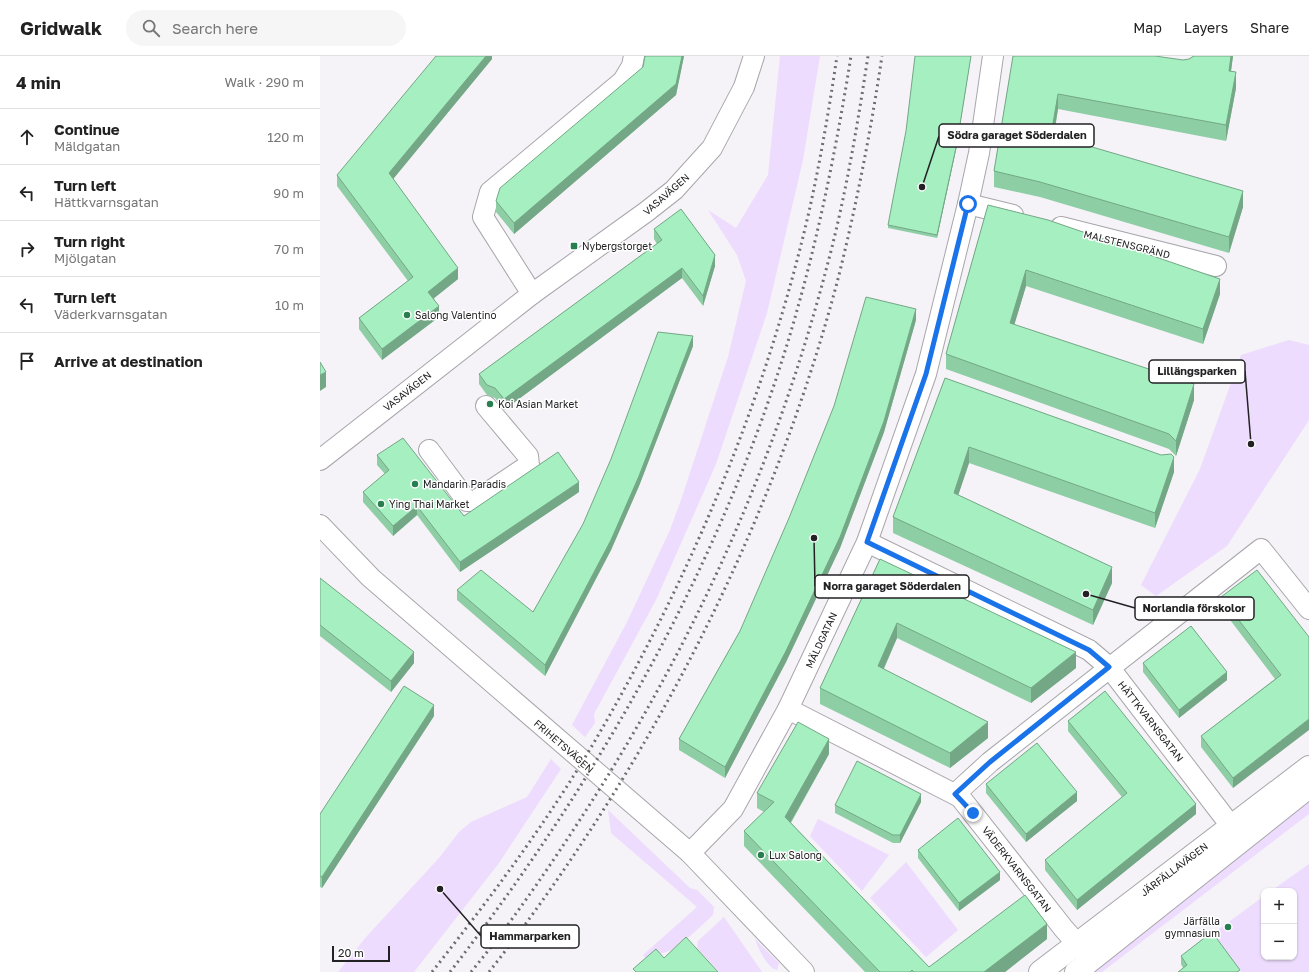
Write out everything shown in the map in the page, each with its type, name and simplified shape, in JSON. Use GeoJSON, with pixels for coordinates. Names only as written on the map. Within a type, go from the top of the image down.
{"type":"FeatureCollection","features":[{"type":"Feature","properties":{"kind":"street"},"geometry":{"type":"LineString","coordinates":[[532,294],[484,217],[490,192],[623,81],[632,66],[634,56]]}},
{"type":"Feature","properties":{"kind":"street","name":"VASAVÄGEN"},"geometry":{"type":"LineString","coordinates":[[320,460],[532,294],[646,212],[687,177],[712,148],[744,87],[754,56]]}},
{"type":"Feature","properties":{"kind":"street","name":"MÄLDGATAN"},"geometry":{"type":"LineString","coordinates":[[690,853],[733,809],[788,709],[867,542],[934,377],[978,153],[993,56]]}},
{"type":"Feature","properties":{"kind":"street","name":"MALSTENSGRÄND"},"geometry":{"type":"LineString","coordinates":[[968,204],[1216,266]]}},
{"type":"Feature","properties":{"kind":"street"},"geometry":{"type":"LineString","coordinates":[[428,450],[467,501],[474,501],[529,465],[528,456],[486,406]]}},
{"type":"Feature","properties":{"kind":"street","name":"FRIHETSVÄGEN"},"geometry":{"type":"LineString","coordinates":[[320,525],[371,578],[690,853],[804,972]]}},
{"type":"Feature","properties":{"kind":"street","name":"HÄTTKVARNSGATAN"},"geometry":{"type":"LineString","coordinates":[[867,542],[1089,650],[1109,667],[1237,833]]}},
{"type":"Feature","properties":{"kind":"street"},"geometry":{"type":"LineString","coordinates":[[955,794],[990,762],[1261,548],[1309,609]]}},
{"type":"Feature","properties":{"kind":"street","name":"VÄDERKVARNSGATAN"},"geometry":{"type":"LineString","coordinates":[[788,709],[955,794],[973,813],[1064,929],[1077,943],[1083,966]]}},
{"type":"Feature","properties":{"kind":"street","name":"JÄRFÄLLAVÄGEN"},"geometry":{"type":"LineString","coordinates":[[1083,966],[1237,833],[1309,767]]}},
{"type":"Feature","properties":{"kind":"street","name":"JÄRFÄLLAVÄGEN"},"geometry":{"type":"LineString","coordinates":[[1040,972],[1077,943],[1237,833],[1309,787]]}},
{"type":"Feature","properties":{"kind":"shaded area"},"geometry":{"type":"Polygon","coordinates":[[[780,56],[820,56],[803,160],[767,313],[716,464],[656,600],[594,714],[595,723],[585,737],[572,725],[627,622],[670,530],[728,357],[746,281],[737,255],[708,210],[736,228],[768,175],[780,56]]]}},
{"type":"Feature","properties":{"kind":"shaded area"},"geometry":{"type":"Polygon","coordinates":[[[1289,340],[1309,345],[1309,420],[1227,546],[1156,596],[1141,585],[1200,469],[1241,355],[1289,340]]]}},
{"type":"Feature","properties":{"kind":"shaded area"},"geometry":{"type":"Polygon","coordinates":[[[551,759],[561,769],[499,863],[414,972],[338,972],[366,937],[439,858],[459,832],[471,822],[527,797],[551,759]]]}},
{"type":"Feature","properties":{"kind":"shaded area"},"geometry":{"type":"Polygon","coordinates":[[[1309,793],[1309,814],[1102,972],[1081,972],[1309,793]]]}},
{"type":"Feature","properties":{"kind":"shaded area"},"geometry":{"type":"Polygon","coordinates":[[[608,810],[690,888],[697,890],[714,907],[713,915],[677,948],[660,954],[650,963],[643,955],[697,907],[611,833],[608,810]]]}},
{"type":"Feature","properties":{"kind":"shaded area"},"geometry":{"type":"Polygon","coordinates":[[[818,819],[889,855],[862,891],[810,836],[818,819]]]}},
{"type":"Feature","properties":{"kind":"shaded area"},"geometry":{"type":"Polygon","coordinates":[[[906,862],[958,930],[926,957],[870,898],[906,862]]]}},
{"type":"Feature","properties":{"kind":"shaded area"},"geometry":{"type":"Polygon","coordinates":[[[1309,864],[1309,972],[1241,972],[1211,935],[1261,898],[1261,960],[1297,960],[1297,888],[1275,888],[1309,864]]]}},
{"type":"Feature","properties":{"kind":"shaded area"},"geometry":{"type":"Polygon","coordinates":[[[724,917],[762,972],[719,972],[697,948],[698,941],[724,917]]]}},
{"type":"Feature","properties":{"kind":"shaded area"},"geometry":{"type":"Polygon","coordinates":[[[755,939],[779,963],[777,970],[766,962],[755,939]]]}},
{"type":"Feature","properties":{"kind":"building"},"geometry":{"type":"Polygon","coordinates":[[[436,56],[486,56],[389,173],[458,268],[428,292],[439,306],[382,349],[359,318],[413,277],[337,175],[436,56]]]}},
{"type":"Feature","properties":{"kind":"building"},"geometry":{"type":"Polygon","coordinates":[[[645,56],[682,56],[676,84],[514,223],[496,201],[500,188],[643,67],[645,56]]]}},
{"type":"Feature","properties":{"kind":"building"},"geometry":{"type":"Polygon","coordinates":[[[915,56],[971,56],[957,143],[937,235],[888,225],[906,131],[915,56]]]}},
{"type":"Feature","properties":{"kind":"building"},"geometry":{"type":"Polygon","coordinates":[[[1013,56],[1155,56],[1183,60],[1194,56],[1231,56],[1229,71],[1236,72],[1226,125],[1058,94],[1051,135],[1243,191],[1229,237],[1040,182],[994,171],[1013,56]]]}},
{"type":"Feature","properties":{"kind":"building"},"geometry":{"type":"Polygon","coordinates":[[[988,205],[1048,220],[1220,279],[1203,329],[1026,270],[1010,323],[1194,384],[1176,441],[1169,434],[946,354],[988,205]]]}},
{"type":"Feature","properties":{"kind":"building"},"geometry":{"type":"Polygon","coordinates":[[[681,209],[715,255],[703,296],[682,268],[504,399],[495,388],[487,385],[479,374],[662,240],[654,229],[681,209]]]}},
{"type":"Feature","properties":{"kind":"building"},"geometry":{"type":"Polygon","coordinates":[[[866,297],[916,309],[884,421],[840,537],[786,651],[725,767],[679,739],[740,631],[789,518],[834,406],[866,297]]]}},
{"type":"Feature","properties":{"kind":"building"},"geometry":{"type":"Polygon","coordinates":[[[658,332],[693,336],[639,476],[611,540],[545,665],[457,590],[481,570],[533,612],[583,524],[611,459],[658,332]]]}},
{"type":"Feature","properties":{"kind":"building"},"geometry":{"type":"Polygon","coordinates":[[[320,362],[326,372],[320,375],[320,362]]]}},
{"type":"Feature","properties":{"kind":"building"},"geometry":{"type":"Polygon","coordinates":[[[945,378],[1161,455],[1171,454],[1174,457],[1155,513],[969,447],[954,493],[1112,567],[1093,610],[893,517],[945,378]]]}},
{"type":"Feature","properties":{"kind":"building"},"geometry":{"type":"Polygon","coordinates":[[[403,438],[464,516],[558,452],[579,482],[460,562],[417,506],[393,526],[363,492],[389,470],[377,455],[403,438]]]}},
{"type":"Feature","properties":{"kind":"building"},"geometry":{"type":"Polygon","coordinates":[[[880,559],[1076,652],[1031,688],[897,623],[878,666],[988,722],[950,753],[820,688],[880,559]]]}},
{"type":"Feature","properties":{"kind":"building"},"geometry":{"type":"Polygon","coordinates":[[[1257,570],[1309,637],[1309,719],[1233,778],[1201,736],[1281,675],[1221,597],[1257,570]]]}},
{"type":"Feature","properties":{"kind":"building"},"geometry":{"type":"Polygon","coordinates":[[[320,578],[414,652],[391,681],[320,625],[320,578]]]}},
{"type":"Feature","properties":{"kind":"building"},"geometry":{"type":"Polygon","coordinates":[[[1191,626],[1227,672],[1179,710],[1143,663],[1191,626]]]}},
{"type":"Feature","properties":{"kind":"building"},"geometry":{"type":"Polygon","coordinates":[[[404,686],[434,705],[322,877],[320,876],[320,814],[404,686]]]}},
{"type":"Feature","properties":{"kind":"building"},"geometry":{"type":"Polygon","coordinates":[[[1105,691],[1196,804],[1077,900],[1045,860],[1127,793],[1068,721],[1105,691]]]}},
{"type":"Feature","properties":{"kind":"building"},"geometry":{"type":"Polygon","coordinates":[[[798,722],[829,739],[785,817],[929,967],[1025,895],[1047,924],[984,972],[914,972],[912,970],[910,972],[880,972],[744,831],[774,802],[757,793],[798,722]]]}},
{"type":"Feature","properties":{"kind":"building"},"geometry":{"type":"Polygon","coordinates":[[[1037,743],[1077,792],[1026,834],[986,784],[1037,743]]]}},
{"type":"Feature","properties":{"kind":"building"},"geometry":{"type":"Polygon","coordinates":[[[857,761],[921,794],[900,835],[893,835],[835,805],[857,761]]]}},
{"type":"Feature","properties":{"kind":"building"},"geometry":{"type":"Polygon","coordinates":[[[958,818],[1000,872],[959,903],[918,850],[958,818]]]}},
{"type":"Feature","properties":{"kind":"building"},"geometry":{"type":"Polygon","coordinates":[[[1212,932],[1240,970],[1237,972],[1178,972],[1187,965],[1181,956],[1212,932]]]}},
{"type":"Feature","properties":{"kind":"building"},"geometry":{"type":"Polygon","coordinates":[[[686,937],[718,972],[636,972],[633,969],[656,949],[664,958],[686,937]]]}},
{"type":"Feature","properties":{"kind":"railway"},"geometry":{"type":"LineString","coordinates":[[432,972],[539,829],[596,739],[631,677],[663,614],[722,485],[770,352],[790,285],[808,216],[837,56]]}},
{"type":"Feature","properties":{"kind":"railway"},"geometry":{"type":"LineString","coordinates":[[450,972],[550,833],[596,760],[640,686],[679,611],[716,533],[749,454],[778,373],[790,334],[812,255],[821,216],[851,56]]}},
{"type":"Feature","properties":{"kind":"railway"},"geometry":{"type":"LineString","coordinates":[[471,972],[501,934],[543,875],[623,751],[660,686],[694,620],[726,552],[782,413],[826,270],[845,191],[868,56]]}},
{"type":"Feature","properties":{"kind":"railway"},"geometry":{"type":"LineString","coordinates":[[489,972],[547,894],[602,813],[652,728],[699,641],[742,552],[779,461],[812,368],[839,275],[863,166],[882,56]]}},
{"type":"Feature","properties":{"kind":"place","name":"Södra garaget Söderdalen"},"geometry":{"type":"Point","coordinates":[922,187]}},
{"type":"Feature","properties":{"kind":"place","name":"Nybergstorget"},"geometry":{"type":"Point","coordinates":[574,246]}},
{"type":"Feature","properties":{"kind":"place","name":"Salong Valentino"},"geometry":{"type":"Point","coordinates":[407,315]}},
{"type":"Feature","properties":{"kind":"place","name":"Koi Asian Market"},"geometry":{"type":"Point","coordinates":[490,404]}},
{"type":"Feature","properties":{"kind":"place","name":"Lillängsparken"},"geometry":{"type":"Point","coordinates":[1251,444]}},
{"type":"Feature","properties":{"kind":"place","name":"Mandarin Paradis"},"geometry":{"type":"Point","coordinates":[415,484]}},
{"type":"Feature","properties":{"kind":"place","name":"Ying Thai Market"},"geometry":{"type":"Point","coordinates":[381,504]}},
{"type":"Feature","properties":{"kind":"place","name":"Norra garaget Söderdalen"},"geometry":{"type":"Point","coordinates":[814,538]}},
{"type":"Feature","properties":{"kind":"place","name":"Norlandia förskolor"},"geometry":{"type":"Point","coordinates":[1086,594]}},
{"type":"Feature","properties":{"kind":"place","name":"Lux Salong"},"geometry":{"type":"Point","coordinates":[761,855]}},
{"type":"Feature","properties":{"kind":"place","name":"Hammarparken"},"geometry":{"type":"Point","coordinates":[440,889]}},
{"type":"Feature","properties":{"kind":"place","name":"Järfälla gymnasium"},"geometry":{"type":"Point","coordinates":[1228,927]}},
{"type":"Feature","properties":{"kind":"route"},"geometry":{"type":"LineString","coordinates":[[968,204],[926,374],[867,542],[1089,650],[1109,667],[990,762],[955,794],[960,797],[973,813]]}}]}
